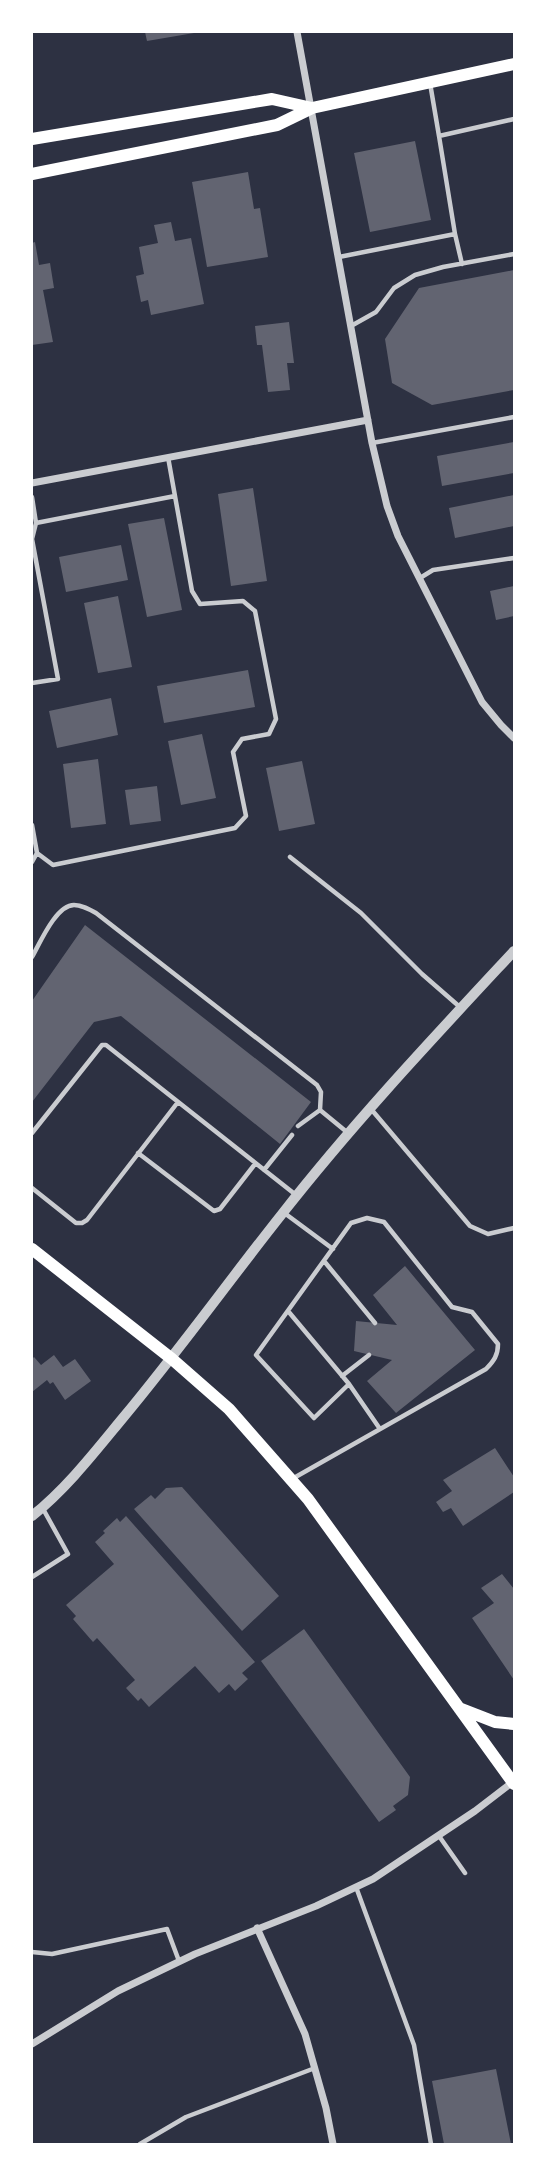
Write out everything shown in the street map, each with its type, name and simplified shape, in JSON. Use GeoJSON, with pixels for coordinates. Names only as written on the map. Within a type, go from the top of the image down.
{"type":"FeatureCollection","features":[{"type":"Feature","properties":{"kind":"main road"},"geometry":{"type":"LineString","coordinates":[[32,174],[277,125],[312,108],[514,64]]}},
{"type":"Feature","properties":{"kind":"main road"},"geometry":{"type":"LineString","coordinates":[[32,138],[272,99],[312,108]]}},
{"type":"Feature","properties":{"kind":"main road"},"geometry":{"type":"LineString","coordinates":[[32,1250],[172,1359],[229,1409],[307,1499],[514,1783]]}},
{"type":"Feature","properties":{"kind":"main road"},"geometry":{"type":"LineString","coordinates":[[459,1708],[495,1722],[514,1724]]}},
{"type":"Feature","properties":{"kind":"street"},"geometry":{"type":"LineString","coordinates":[[297,32],[368,420],[387,506],[398,536],[482,702],[514,738]]}},
{"type":"Feature","properties":{"kind":"street"},"geometry":{"type":"LineString","coordinates":[[32,483],[368,420]]}},
{"type":"Feature","properties":{"kind":"street"},"geometry":{"type":"LineString","coordinates":[[32,1516],[80,1469],[172,1359],[283,1212],[370,1108],[514,951]]}},
{"type":"Feature","properties":{"kind":"street"},"geometry":{"type":"LineString","coordinates":[[32,2044],[118,1991],[179,1961],[373,1880],[514,1783]]}},
{"type":"Feature","properties":{"kind":"street"},"geometry":{"type":"LineString","coordinates":[[257,1928],[306,2034],[333,2144]]}},
{"type":"Feature","properties":{"kind":"lane"},"geometry":{"type":"LineString","coordinates":[[430,82],[454,234],[462,264]]}},
{"type":"Feature","properties":{"kind":"lane"},"geometry":{"type":"LineString","coordinates":[[439,135],[514,119]]}},
{"type":"Feature","properties":{"kind":"lane"},"geometry":{"type":"LineString","coordinates":[[339,257],[454,234]]}},
{"type":"Feature","properties":{"kind":"lane"},"geometry":{"type":"LineString","coordinates":[[351,326],[376,312],[394,288],[415,275],[514,254]]}},
{"type":"Feature","properties":{"kind":"lane"},"geometry":{"type":"LineString","coordinates":[[373,443],[514,417]]}},
{"type":"Feature","properties":{"kind":"lane"},"geometry":{"type":"LineString","coordinates":[[37,853],[52,865],[235,828],[246,816],[233,752],[242,739],[270,734],[276,719],[255,611],[243,601],[200,604],[192,591],[168,457]]}},
{"type":"Feature","properties":{"kind":"lane"},"geometry":{"type":"LineString","coordinates":[[36,523],[175,496]]}},
{"type":"Feature","properties":{"kind":"lane"},"geometry":{"type":"LineString","coordinates":[[32,497],[36,523],[32,539],[58,679],[32,683]]}},
{"type":"Feature","properties":{"kind":"lane"},"geometry":{"type":"LineString","coordinates":[[420,578],[433,570],[514,558]]}},
{"type":"Feature","properties":{"kind":"lane"},"geometry":{"type":"LineString","coordinates":[[32,825],[37,853],[32,862]]}},
{"type":"Feature","properties":{"kind":"lane"},"geometry":{"type":"LineString","coordinates":[[290,857],[361,913],[422,974],[461,1008]]}},
{"type":"Feature","properties":{"kind":"lane"},"geometry":{"type":"LineString","coordinates":[[32,957],[55,917],[64,907],[83,906],[96,913],[317,1085],[321,1092],[320,1110],[299,1126]]}},
{"type":"Feature","properties":{"kind":"lane"},"geometry":{"type":"LineString","coordinates":[[32,1133],[102,1045],[106,1045],[297,1196]]}},
{"type":"Feature","properties":{"kind":"lane"},"geometry":{"type":"LineString","coordinates":[[32,1188],[76,1223],[82,1223],[178,1102]]}},
{"type":"Feature","properties":{"kind":"lane"},"geometry":{"type":"LineString","coordinates":[[370,1108],[470,1226],[488,1234],[514,1228]]}},
{"type":"Feature","properties":{"kind":"lane"},"geometry":{"type":"LineString","coordinates":[[320,1110],[349,1134]]}},
{"type":"Feature","properties":{"kind":"lane"},"geometry":{"type":"LineString","coordinates":[[264,1170],[292,1135]]}},
{"type":"Feature","properties":{"kind":"lane"},"geometry":{"type":"LineString","coordinates":[[138,1153],[214,1211],[220,1209],[255,1164]]}},
{"type":"Feature","properties":{"kind":"lane"},"geometry":{"type":"LineString","coordinates":[[283,1212],[333,1249]]}},
{"type":"Feature","properties":{"kind":"lane"},"geometry":{"type":"LineString","coordinates":[[291,1480],[486,1369],[498,1352],[498,1344],[472,1312],[452,1307],[384,1222],[367,1218],[351,1223],[256,1354],[314,1418],[349,1384]]}},
{"type":"Feature","properties":{"kind":"lane"},"geometry":{"type":"LineString","coordinates":[[324,1261],[375,1323]]}},
{"type":"Feature","properties":{"kind":"lane"},"geometry":{"type":"LineString","coordinates":[[288,1311],[349,1384],[380,1429]]}},
{"type":"Feature","properties":{"kind":"lane"},"geometry":{"type":"LineString","coordinates":[[342,1376],[369,1355]]}},
{"type":"Feature","properties":{"kind":"lane"},"geometry":{"type":"LineString","coordinates":[[32,1577],[68,1554],[42,1507]]}},
{"type":"Feature","properties":{"kind":"lane"},"geometry":{"type":"LineString","coordinates":[[439,1836],[465,1873]]}},
{"type":"Feature","properties":{"kind":"lane"},"geometry":{"type":"LineString","coordinates":[[356,1887],[414,2045],[431,2144]]}},
{"type":"Feature","properties":{"kind":"lane"},"geometry":{"type":"LineString","coordinates":[[32,1952],[52,1954],[167,1929],[179,1961]]}},
{"type":"Feature","properties":{"kind":"lane"},"geometry":{"type":"LineString","coordinates":[[141,2144],[186,2118],[315,2068]]}},
{"type":"Feature","properties":{"kind":"building"},"geometry":{"type":"Polygon","coordinates":[[[145,32],[194,32],[194,33],[147,41],[145,32]]]}},
{"type":"Feature","properties":{"kind":"building"},"geometry":{"type":"Polygon","coordinates":[[[415,141],[431,220],[370,232],[354,153],[415,141]]]}},
{"type":"Feature","properties":{"kind":"building"},"geometry":{"type":"Polygon","coordinates":[[[248,172],[254,209],[260,208],[268,257],[207,267],[192,182],[248,172]]]}},
{"type":"Feature","properties":{"kind":"building"},"geometry":{"type":"Polygon","coordinates":[[[171,222],[175,241],[191,238],[204,304],[151,315],[148,300],[141,302],[136,276],[144,274],[139,247],[158,243],[154,225],[171,222]]]}},
{"type":"Feature","properties":{"kind":"building"},"geometry":{"type":"Polygon","coordinates":[[[35,242],[39,265],[50,263],[54,288],[43,290],[53,342],[32,345],[32,243],[35,242]]]}},
{"type":"Feature","properties":{"kind":"building"},"geometry":{"type":"Polygon","coordinates":[[[514,270],[514,390],[432,405],[392,383],[385,339],[419,288],[514,270]]]}},
{"type":"Feature","properties":{"kind":"building"},"geometry":{"type":"Polygon","coordinates":[[[289,322],[294,363],[287,363],[290,390],[268,392],[262,345],[257,345],[255,326],[289,322]]]}},
{"type":"Feature","properties":{"kind":"building"},"geometry":{"type":"Polygon","coordinates":[[[514,442],[514,473],[442,486],[437,456],[514,442]]]}},
{"type":"Feature","properties":{"kind":"building"},"geometry":{"type":"Polygon","coordinates":[[[253,488],[267,581],[231,586],[218,494],[253,488]]]}},
{"type":"Feature","properties":{"kind":"building"},"geometry":{"type":"Polygon","coordinates":[[[514,495],[514,526],[455,538],[449,508],[514,495]]]}},
{"type":"Feature","properties":{"kind":"building"},"geometry":{"type":"Polygon","coordinates":[[[164,518],[182,610],[147,617],[128,524],[164,518]]]}},
{"type":"Feature","properties":{"kind":"building"},"geometry":{"type":"Polygon","coordinates":[[[121,545],[128,580],[66,592],[59,557],[121,545]]]}},
{"type":"Feature","properties":{"kind":"building"},"geometry":{"type":"Polygon","coordinates":[[[514,586],[514,616],[496,620],[490,591],[514,586]]]}},
{"type":"Feature","properties":{"kind":"building"},"geometry":{"type":"Polygon","coordinates":[[[118,596],[132,667],[98,673],[84,603],[118,596]]]}},
{"type":"Feature","properties":{"kind":"building"},"geometry":{"type":"Polygon","coordinates":[[[248,670],[255,707],[164,723],[157,686],[248,670]]]}},
{"type":"Feature","properties":{"kind":"building"},"geometry":{"type":"Polygon","coordinates":[[[111,698],[118,735],[57,748],[49,711],[111,698]]]}},
{"type":"Feature","properties":{"kind":"building"},"geometry":{"type":"Polygon","coordinates":[[[202,734],[216,798],[181,805],[168,741],[202,734]]]}},
{"type":"Feature","properties":{"kind":"building"},"geometry":{"type":"Polygon","coordinates":[[[98,759],[106,824],[71,828],[63,764],[98,759]]]}},
{"type":"Feature","properties":{"kind":"building"},"geometry":{"type":"Polygon","coordinates":[[[302,761],[315,824],[279,831],[266,768],[302,761]]]}},
{"type":"Feature","properties":{"kind":"building"},"geometry":{"type":"Polygon","coordinates":[[[157,786],[161,821],[130,825],[125,790],[157,786]]]}},
{"type":"Feature","properties":{"kind":"building"},"geometry":{"type":"Polygon","coordinates":[[[85,925],[311,1102],[280,1144],[121,1016],[94,1022],[32,1102],[32,1001],[85,925]]]}},
{"type":"Feature","properties":{"kind":"building"},"geometry":{"type":"Polygon","coordinates":[[[405,1266],[475,1350],[396,1413],[367,1381],[392,1360],[354,1351],[356,1321],[397,1325],[373,1295],[405,1266]]]}},
{"type":"Feature","properties":{"kind":"building"},"geometry":{"type":"Polygon","coordinates":[[[54,1355],[63,1367],[75,1359],[91,1381],[65,1400],[53,1382],[50,1384],[47,1380],[32,1392],[32,1359],[34,1357],[41,1365],[54,1355]]]}},
{"type":"Feature","properties":{"kind":"building"},"geometry":{"type":"Polygon","coordinates":[[[495,1448],[514,1477],[514,1492],[463,1526],[451,1508],[443,1512],[436,1502],[452,1491],[443,1480],[495,1448]]]}},
{"type":"Feature","properties":{"kind":"building"},"geometry":{"type":"Polygon","coordinates":[[[182,1487],[279,1596],[242,1631],[134,1509],[151,1495],[155,1499],[166,1488],[182,1487]]]}},
{"type":"Feature","properties":{"kind":"building"},"geometry":{"type":"Polygon","coordinates":[[[126,1516],[255,1662],[242,1673],[248,1679],[235,1691],[229,1684],[219,1693],[195,1666],[149,1707],[141,1698],[138,1701],[126,1688],[135,1680],[97,1638],[93,1642],[73,1619],[76,1616],[66,1605],[114,1564],[95,1542],[117,1518],[120,1522],[126,1516]]]}},
{"type":"Feature","properties":{"kind":"building"},"geometry":{"type":"Polygon","coordinates":[[[502,1574],[514,1589],[514,1680],[472,1618],[494,1603],[481,1588],[502,1574]]]}},
{"type":"Feature","properties":{"kind":"building"},"geometry":{"type":"Polygon","coordinates":[[[304,1629],[410,1777],[408,1795],[393,1806],[396,1810],[379,1822],[261,1661],[304,1629]]]}},
{"type":"Feature","properties":{"kind":"building"},"geometry":{"type":"Polygon","coordinates":[[[496,2069],[511,2144],[444,2144],[432,2081],[496,2069]]]}}]}
